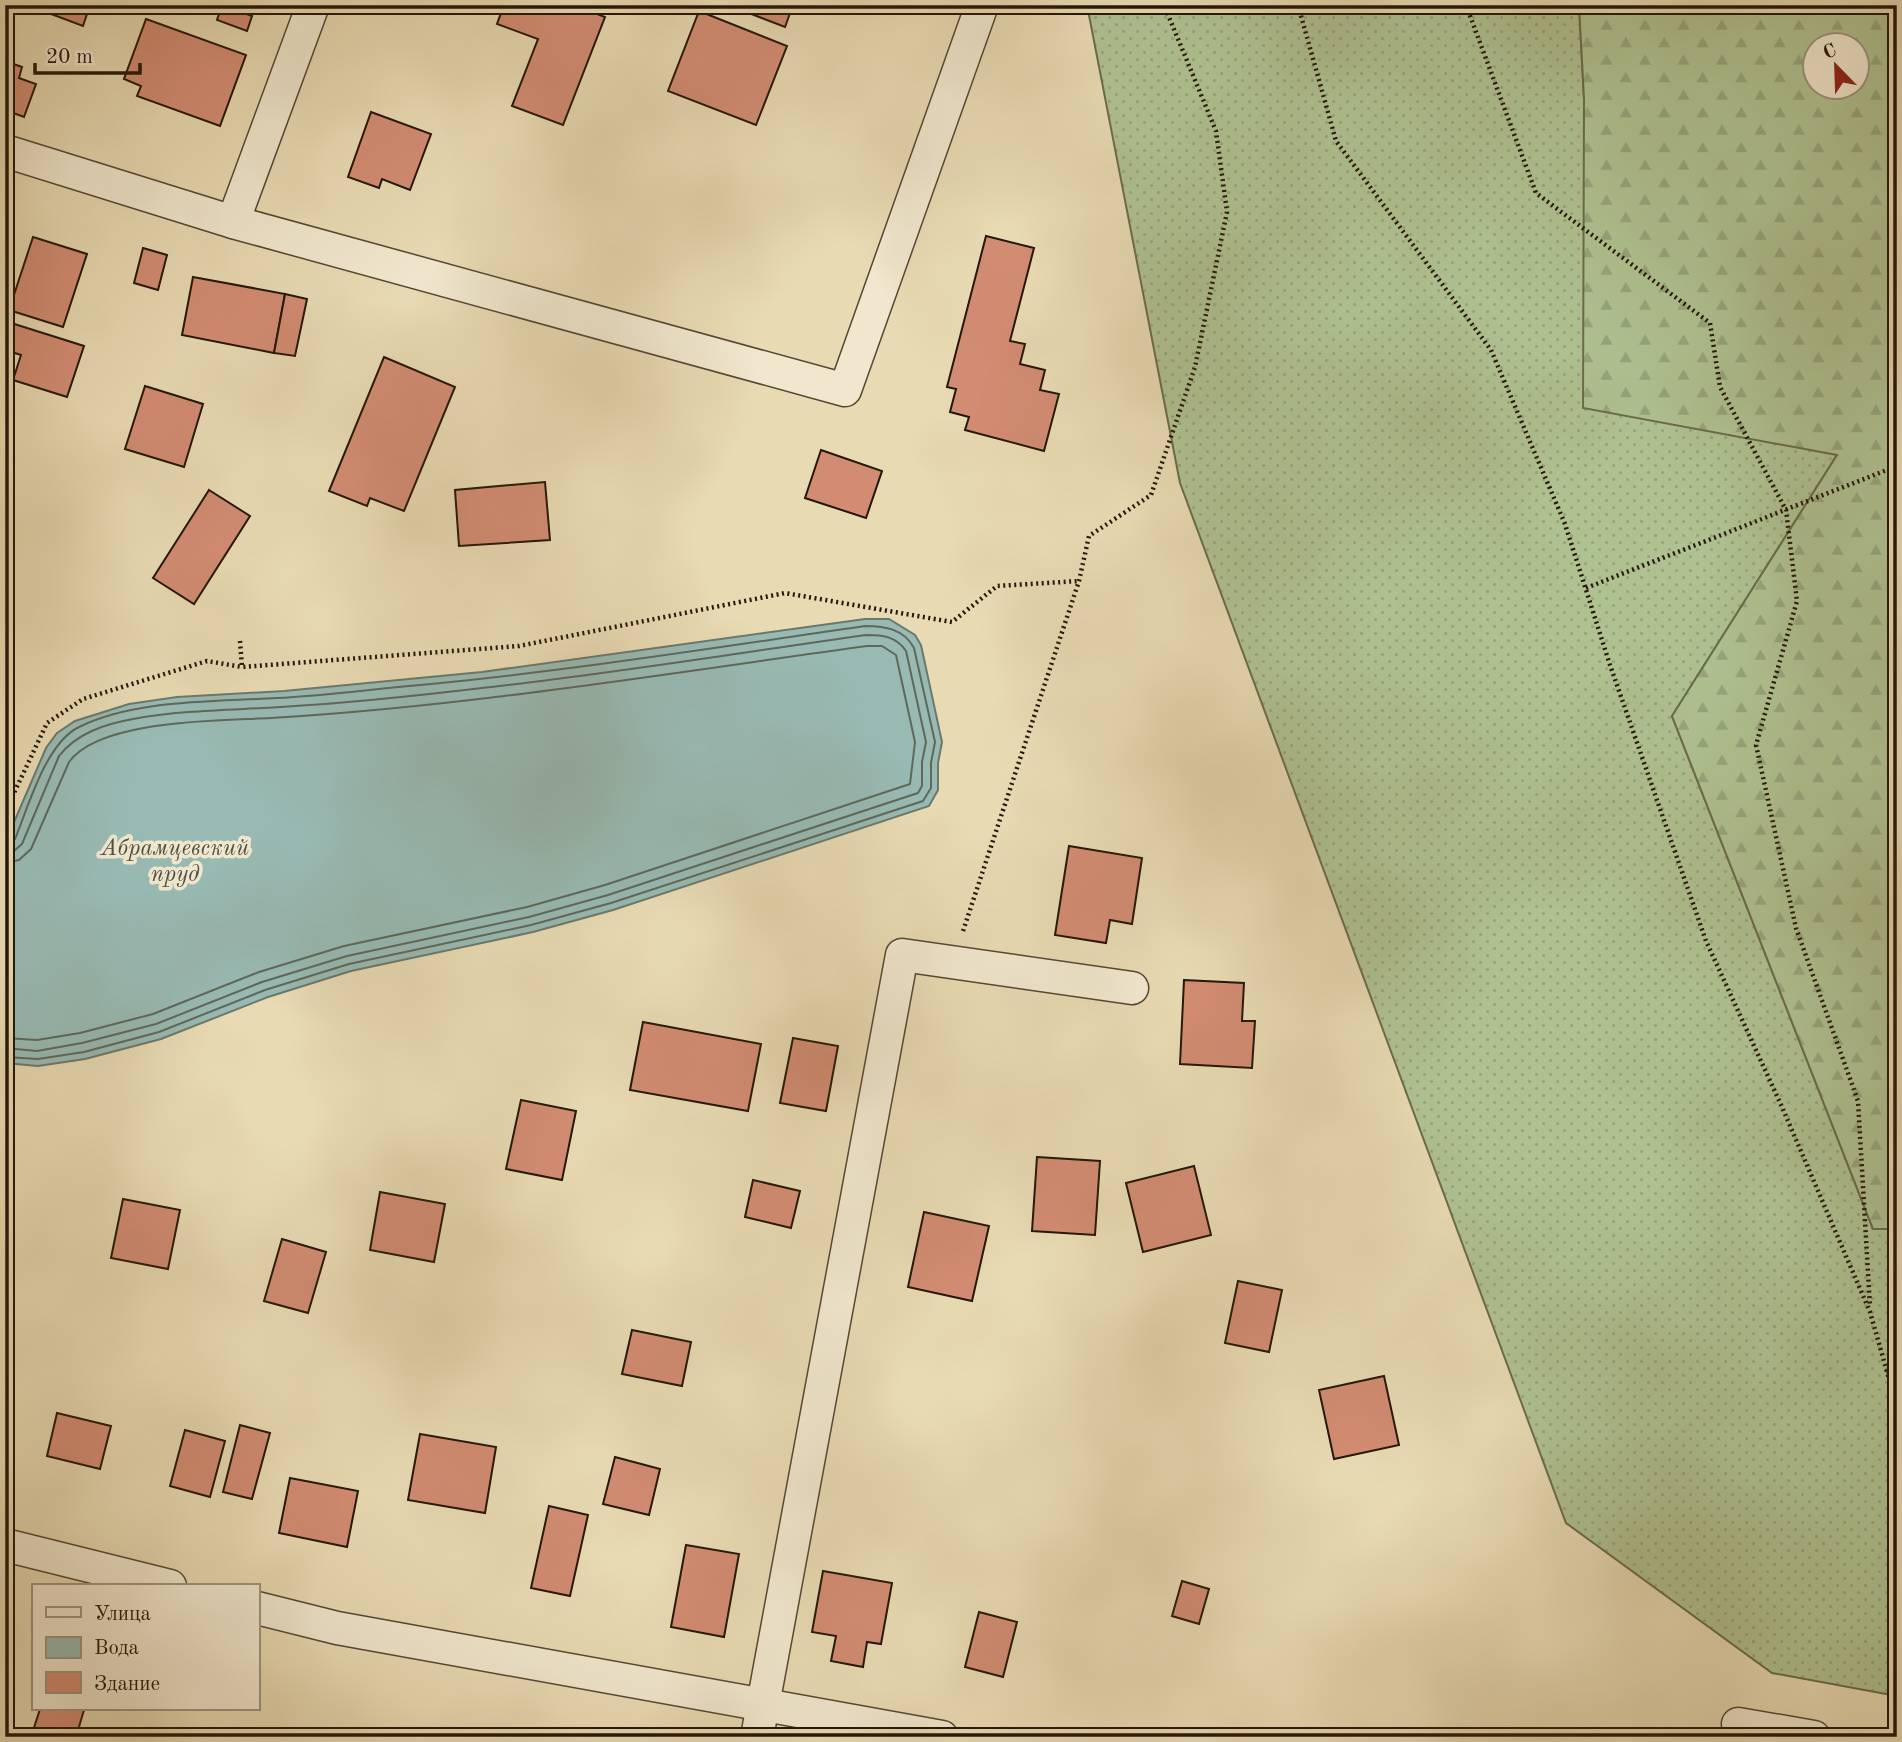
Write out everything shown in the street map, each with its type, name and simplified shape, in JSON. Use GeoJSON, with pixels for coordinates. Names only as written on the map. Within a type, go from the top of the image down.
{"type":"FeatureCollection","features":[{"type":"Feature","properties":{"kind":"street"},"geometry":{"type":"LineString","coordinates":[[233,222],[313,5]]}},
{"type":"Feature","properties":{"kind":"street"},"geometry":{"type":"LineString","coordinates":[[5,151],[233,222],[845,390],[982,5]]}},
{"type":"Feature","properties":{"kind":"street"},"geometry":{"type":"LineString","coordinates":[[757,1737],[902,955],[1132,988]]}},
{"type":"Feature","properties":{"kind":"street"},"geometry":{"type":"LineString","coordinates":[[5,1545],[162,1584]]}},
{"type":"Feature","properties":{"kind":"street"},"geometry":{"type":"LineString","coordinates":[[259,1608],[337,1628],[942,1737]]}},
{"type":"Feature","properties":{"kind":"street"},"geometry":{"type":"LineString","coordinates":[[1738,1724],[1814,1737]]}},
{"type":"Feature","properties":{"kind":"path"},"geometry":{"type":"LineString","coordinates":[[953,962],[1079,581],[1089,536],[1151,495],[1195,367],[1227,212],[1216,131],[1164,5]]}},
{"type":"Feature","properties":{"kind":"path"},"geometry":{"type":"LineString","coordinates":[[1298,5],[1336,141],[1491,350],[1565,524],[1706,941],[1782,1107],[1870,1312],[1897,1407]]}},
{"type":"Feature","properties":{"kind":"path"},"geometry":{"type":"LineString","coordinates":[[1466,5],[1536,193],[1710,323],[1720,387],[1786,510],[1797,601],[1756,745],[1796,928],[1858,1101],[1870,1312]]}},
{"type":"Feature","properties":{"kind":"path"},"geometry":{"type":"LineString","coordinates":[[1586,589],[1897,466]]}},
{"type":"Feature","properties":{"kind":"path"},"geometry":{"type":"LineString","coordinates":[[5,812],[47,723],[83,699],[207,661],[242,667],[519,646],[785,593],[952,622],[997,586],[1079,581]]}},
{"type":"Feature","properties":{"kind":"path"},"geometry":{"type":"LineString","coordinates":[[240,641],[242,667]]}},
{"type":"Feature","properties":{"kind":"green space"},"geometry":{"type":"Polygon","coordinates":[[[1087,5],[1579,5],[1584,99],[1837,455],[1672,716],[1873,1229],[1897,1229],[1897,1367],[1886,1370],[1897,1403],[1897,1696],[1772,1673],[1566,1523],[1180,483],[1087,5]]]}},
{"type":"Feature","properties":{"kind":"green space"},"geometry":{"type":"Polygon","coordinates":[[[1579,5],[1897,5],[1897,1229],[1873,1229],[1672,716],[1837,455],[1583,408],[1584,99],[1579,5]]]}},
{"type":"Feature","properties":{"kind":"water","name":"Абрамцевский пруд"},"geometry":{"type":"Polygon","coordinates":[[[865,619],[889,619],[915,635],[921,645],[942,742],[938,763],[938,790],[929,806],[613,910],[533,932],[351,971],[268,997],[161,1039],[85,1059],[38,1066],[5,1063],[5,843],[46,748],[57,733],[75,721],[129,704],[177,697],[284,691],[482,672],[865,619]]]}},
{"type":"Feature","properties":{"kind":"building"},"geometry":{"type":"Polygon","coordinates":[[[27,5],[90,5],[83,26],[27,5]]]}},
{"type":"Feature","properties":{"kind":"building"},"geometry":{"type":"Polygon","coordinates":[[[222,5],[252,16],[247,31],[217,20],[222,5]]]}},
{"type":"Feature","properties":{"kind":"building"},"geometry":{"type":"Polygon","coordinates":[[[504,5],[574,5],[605,17],[563,125],[512,106],[538,39],[497,24],[504,5]]]}},
{"type":"Feature","properties":{"kind":"building"},"geometry":{"type":"Polygon","coordinates":[[[728,5],[793,5],[785,27],[728,5]]]}},
{"type":"Feature","properties":{"kind":"building"},"geometry":{"type":"Polygon","coordinates":[[[699,11],[787,46],[756,125],[668,91],[699,11]]]}},
{"type":"Feature","properties":{"kind":"building"},"geometry":{"type":"Polygon","coordinates":[[[146,19],[246,55],[220,126],[137,96],[141,86],[124,79],[146,19]]]}},
{"type":"Feature","properties":{"kind":"building"},"geometry":{"type":"Polygon","coordinates":[[[5,61],[22,67],[19,78],[36,84],[24,117],[5,110],[5,61]]]}},
{"type":"Feature","properties":{"kind":"building"},"geometry":{"type":"Polygon","coordinates":[[[371,112],[431,134],[410,190],[382,179],[379,188],[348,177],[371,112]]]}},
{"type":"Feature","properties":{"kind":"building"},"geometry":{"type":"Polygon","coordinates":[[[986,236],[1034,248],[1010,341],[1025,344],[1020,364],[1045,370],[1040,390],[1059,394],[1044,451],[965,430],[969,417],[950,412],[956,389],[947,387],[986,236]]]}},
{"type":"Feature","properties":{"kind":"building"},"geometry":{"type":"Polygon","coordinates":[[[33,237],[87,254],[63,327],[9,310],[33,237]]]}},
{"type":"Feature","properties":{"kind":"building"},"geometry":{"type":"Polygon","coordinates":[[[143,248],[167,255],[158,290],[134,283],[143,248]]]}},
{"type":"Feature","properties":{"kind":"building"},"geometry":{"type":"Polygon","coordinates":[[[193,277],[285,294],[274,353],[182,335],[193,277]]]}},
{"type":"Feature","properties":{"kind":"building"},"geometry":{"type":"Polygon","coordinates":[[[285,294],[307,299],[295,356],[274,353],[285,294]]]}},
{"type":"Feature","properties":{"kind":"building"},"geometry":{"type":"Polygon","coordinates":[[[8,322],[84,346],[67,397],[13,380],[21,355],[5,350],[5,329],[8,322]]]}},
{"type":"Feature","properties":{"kind":"building"},"geometry":{"type":"Polygon","coordinates":[[[384,357],[455,387],[404,511],[370,498],[367,506],[329,491],[384,357]]]}},
{"type":"Feature","properties":{"kind":"building"},"geometry":{"type":"Polygon","coordinates":[[[145,386],[203,404],[184,467],[125,449],[145,386]]]}},
{"type":"Feature","properties":{"kind":"building"},"geometry":{"type":"Polygon","coordinates":[[[821,450],[882,471],[866,518],[805,498],[821,450]]]}},
{"type":"Feature","properties":{"kind":"building"},"geometry":{"type":"Polygon","coordinates":[[[545,482],[550,540],[459,546],[455,490],[545,482]]]}},
{"type":"Feature","properties":{"kind":"building"},"geometry":{"type":"Polygon","coordinates":[[[209,490],[250,516],[194,604],[153,578],[209,490]]]}},
{"type":"Feature","properties":{"kind":"building"},"geometry":{"type":"Polygon","coordinates":[[[1069,846],[1142,858],[1132,924],[1110,920],[1106,943],[1055,935],[1069,846]]]}},
{"type":"Feature","properties":{"kind":"building"},"geometry":{"type":"Polygon","coordinates":[[[1184,980],[1244,983],[1242,1021],[1255,1021],[1252,1068],[1180,1064],[1184,980]]]}},
{"type":"Feature","properties":{"kind":"building"},"geometry":{"type":"Polygon","coordinates":[[[643,1022],[761,1044],[748,1111],[630,1090],[643,1022]]]}},
{"type":"Feature","properties":{"kind":"building"},"geometry":{"type":"Polygon","coordinates":[[[793,1038],[838,1046],[826,1111],[780,1103],[793,1038]]]}},
{"type":"Feature","properties":{"kind":"building"},"geometry":{"type":"Polygon","coordinates":[[[521,1100],[576,1111],[562,1180],[506,1169],[521,1100]]]}},
{"type":"Feature","properties":{"kind":"building"},"geometry":{"type":"Polygon","coordinates":[[[1037,1157],[1100,1161],[1095,1235],[1032,1231],[1037,1157]]]}},
{"type":"Feature","properties":{"kind":"building"},"geometry":{"type":"Polygon","coordinates":[[[1194,1166],[1211,1235],[1143,1252],[1126,1183],[1194,1166]]]}},
{"type":"Feature","properties":{"kind":"building"},"geometry":{"type":"Polygon","coordinates":[[[753,1180],[800,1191],[791,1228],[745,1217],[753,1180]]]}},
{"type":"Feature","properties":{"kind":"building"},"geometry":{"type":"Polygon","coordinates":[[[380,1192],[445,1204],[434,1262],[370,1250],[380,1192]]]}},
{"type":"Feature","properties":{"kind":"building"},"geometry":{"type":"Polygon","coordinates":[[[123,1199],[180,1210],[168,1269],[111,1258],[123,1199]]]}},
{"type":"Feature","properties":{"kind":"building"},"geometry":{"type":"Polygon","coordinates":[[[924,1212],[989,1226],[972,1301],[908,1287],[924,1212]]]}},
{"type":"Feature","properties":{"kind":"building"},"geometry":{"type":"Polygon","coordinates":[[[282,1239],[326,1252],[308,1313],[264,1301],[282,1239]]]}},
{"type":"Feature","properties":{"kind":"building"},"geometry":{"type":"Polygon","coordinates":[[[1238,1281],[1282,1290],[1269,1352],[1225,1343],[1238,1281]]]}},
{"type":"Feature","properties":{"kind":"building"},"geometry":{"type":"Polygon","coordinates":[[[632,1330],[691,1342],[682,1386],[622,1374],[632,1330]]]}},
{"type":"Feature","properties":{"kind":"building"},"geometry":{"type":"Polygon","coordinates":[[[1384,1376],[1399,1445],[1334,1459],[1319,1390],[1384,1376]]]}},
{"type":"Feature","properties":{"kind":"building"},"geometry":{"type":"Polygon","coordinates":[[[5,1385],[12,1386],[5,1421],[5,1385]]]}},
{"type":"Feature","properties":{"kind":"building"},"geometry":{"type":"Polygon","coordinates":[[[57,1413],[111,1426],[100,1469],[47,1456],[57,1413]]]}},
{"type":"Feature","properties":{"kind":"building"},"geometry":{"type":"Polygon","coordinates":[[[240,1425],[270,1433],[252,1499],[223,1492],[240,1425]]]}},
{"type":"Feature","properties":{"kind":"building"},"geometry":{"type":"Polygon","coordinates":[[[185,1430],[225,1441],[210,1497],[170,1486],[185,1430]]]}},
{"type":"Feature","properties":{"kind":"building"},"geometry":{"type":"Polygon","coordinates":[[[420,1434],[496,1447],[485,1513],[408,1500],[420,1434]]]}},
{"type":"Feature","properties":{"kind":"building"},"geometry":{"type":"Polygon","coordinates":[[[615,1457],[660,1469],[649,1515],[603,1504],[615,1457]]]}},
{"type":"Feature","properties":{"kind":"building"},"geometry":{"type":"Polygon","coordinates":[[[290,1478],[358,1491],[347,1547],[279,1533],[290,1478]]]}},
{"type":"Feature","properties":{"kind":"building"},"geometry":{"type":"Polygon","coordinates":[[[549,1506],[588,1515],[570,1596],[531,1588],[549,1506]]]}},
{"type":"Feature","properties":{"kind":"building"},"geometry":{"type":"Polygon","coordinates":[[[686,1545],[739,1554],[724,1637],[671,1627],[686,1545]]]}},
{"type":"Feature","properties":{"kind":"building"},"geometry":{"type":"Polygon","coordinates":[[[823,1571],[892,1583],[881,1644],[867,1642],[863,1667],[831,1661],[836,1636],[812,1632],[823,1571]]]}},
{"type":"Feature","properties":{"kind":"building"},"geometry":{"type":"Polygon","coordinates":[[[1182,1581],[1209,1589],[1199,1624],[1172,1616],[1182,1581]]]}},
{"type":"Feature","properties":{"kind":"building"},"geometry":{"type":"Polygon","coordinates":[[[979,1612],[1017,1622],[1003,1677],[965,1667],[979,1612]]]}},
{"type":"Feature","properties":{"kind":"building"},"geometry":{"type":"Polygon","coordinates":[[[40,1710],[84,1710],[76,1737],[31,1737],[40,1710]]]}},
{"type":"Feature","properties":{"kind":"building"},"geometry":{"type":"Polygon","coordinates":[[[644,1729],[676,1737],[642,1737],[644,1729]]]}}]}
